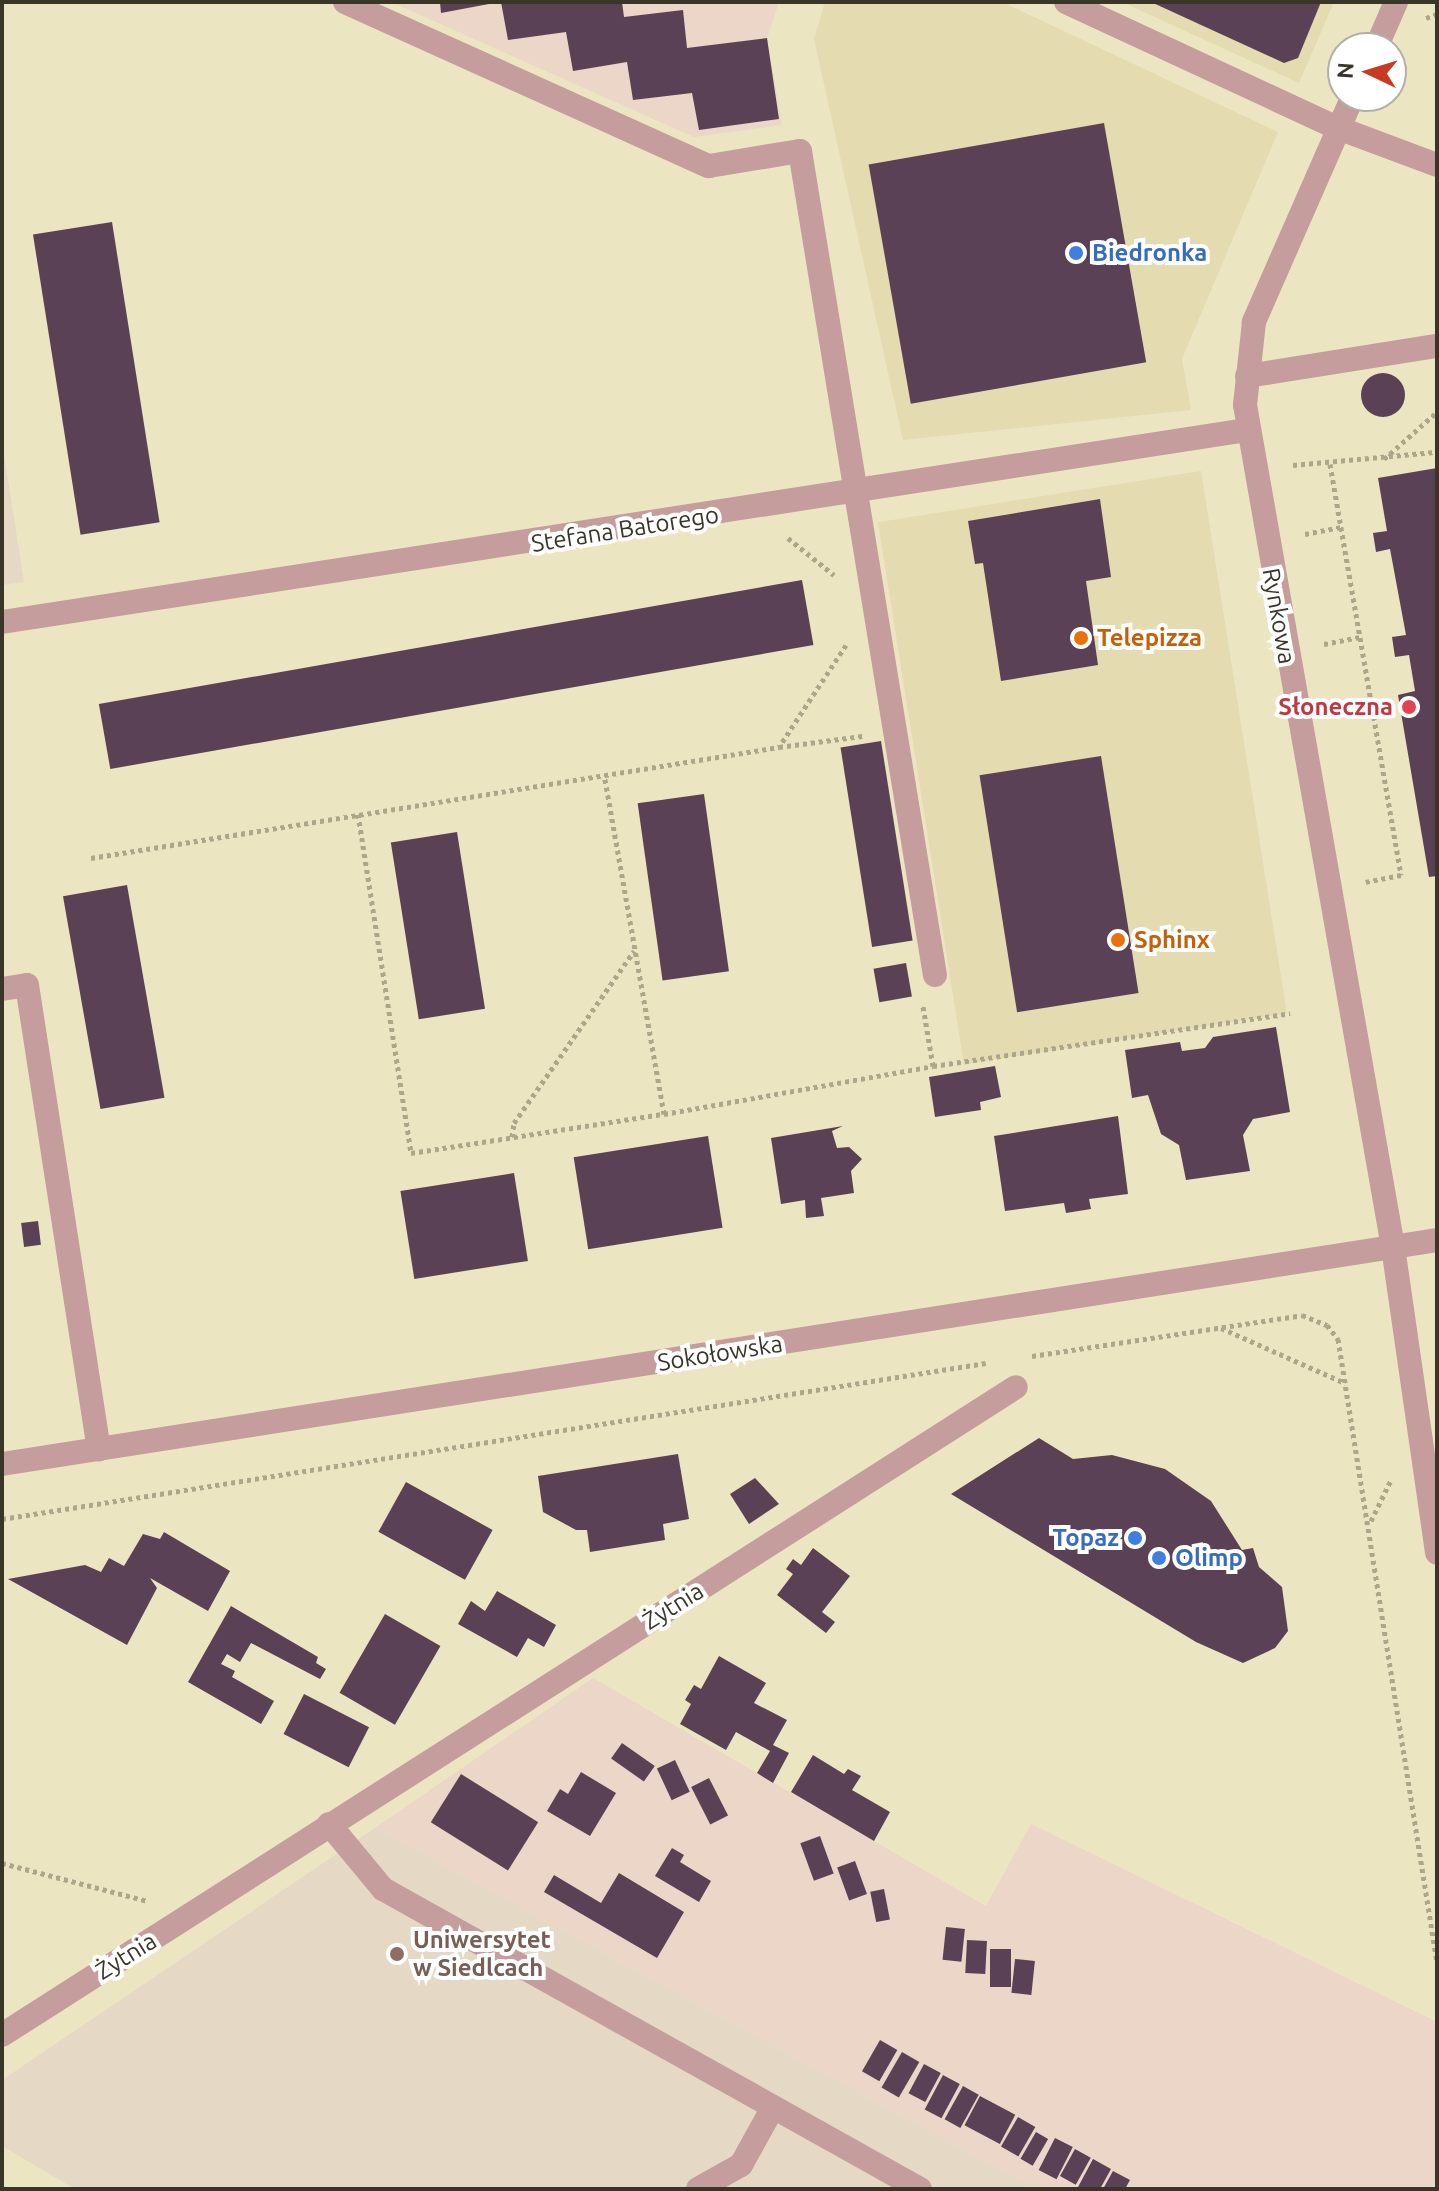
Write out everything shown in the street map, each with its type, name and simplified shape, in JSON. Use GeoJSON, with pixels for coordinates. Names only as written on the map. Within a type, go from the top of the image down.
{"type":"FeatureCollection","features":[{"type":"Feature","properties":{"kind":"street"},"geometry":{"type":"LineString","coordinates":[[345,2],[709,166],[800,151],[935,975]]}},
{"type":"Feature","properties":{"kind":"street"},"geometry":{"type":"LineString","coordinates":[[1066,2],[1338,128],[1437,165]]}},
{"type":"Feature","properties":{"kind":"street"},"geometry":{"type":"LineString","coordinates":[[1383,32],[1396,2]]}},
{"type":"Feature","properties":{"kind":"street","name":"Rynkowa"},"geometry":{"type":"LineString","coordinates":[[1346,112],[1254,322],[1247,376],[1247,430],[1393,1247],[1437,1553]]}},
{"type":"Feature","properties":{"kind":"street"},"geometry":{"type":"LineString","coordinates":[[1247,376],[1437,346]]}},
{"type":"Feature","properties":{"kind":"street","name":"Stefana Batorego"},"geometry":{"type":"LineString","coordinates":[[2,622],[1247,430]]}},
{"type":"Feature","properties":{"kind":"street"},"geometry":{"type":"LineString","coordinates":[[2,989],[27,985],[99,1449]]}},
{"type":"Feature","properties":{"kind":"street","name":"Sokołowska"},"geometry":{"type":"LineString","coordinates":[[2,1464],[1437,1240]]}},
{"type":"Feature","properties":{"kind":"street","name":"Żytnia"},"geometry":{"type":"LineString","coordinates":[[2,2035],[1016,1387]]}},
{"type":"Feature","properties":{"kind":"street"},"geometry":{"type":"LineString","coordinates":[[329,1824],[383,1889],[920,2189]]}},
{"type":"Feature","properties":{"kind":"street"},"geometry":{"type":"LineString","coordinates":[[698,2189],[741,2165],[772,2109]]}},
{"type":"Feature","properties":{"kind":"path"},"geometry":{"type":"LineString","coordinates":[[1383,460],[1437,412]]}},
{"type":"Feature","properties":{"kind":"path"},"geometry":{"type":"LineString","coordinates":[[1293,465],[1383,460],[1437,452]]}},
{"type":"Feature","properties":{"kind":"path"},"geometry":{"type":"LineString","coordinates":[[1330,464],[1401,875],[1366,882]]}},
{"type":"Feature","properties":{"kind":"path"},"geometry":{"type":"LineString","coordinates":[[1305,534],[1340,527]]}},
{"type":"Feature","properties":{"kind":"path"},"geometry":{"type":"LineString","coordinates":[[788,538],[843,582]]}},
{"type":"Feature","properties":{"kind":"path"},"geometry":{"type":"LineString","coordinates":[[779,747],[855,633]]}},
{"type":"Feature","properties":{"kind":"path"},"geometry":{"type":"LineString","coordinates":[[1324,644],[1359,637]]}},
{"type":"Feature","properties":{"kind":"path"},"geometry":{"type":"LineString","coordinates":[[1336,714],[1371,708]]}},
{"type":"Feature","properties":{"kind":"path"},"geometry":{"type":"LineString","coordinates":[[91,858],[779,747],[895,732]]}},
{"type":"Feature","properties":{"kind":"path"},"geometry":{"type":"LineString","coordinates":[[604,775],[664,1114]]}},
{"type":"Feature","properties":{"kind":"path"},"geometry":{"type":"LineString","coordinates":[[358,814],[411,1153],[664,1114],[933,1066],[1290,1013]]}},
{"type":"Feature","properties":{"kind":"path"},"geometry":{"type":"LineString","coordinates":[[512,1137],[514,1123],[635,950]]}},
{"type":"Feature","properties":{"kind":"path"},"geometry":{"type":"LineString","coordinates":[[933,1066],[919,978],[935,975]]}},
{"type":"Feature","properties":{"kind":"path"},"geometry":{"type":"LineString","coordinates":[[1018,1358],[1219,1326],[1316,1318],[1340,1343],[1437,1963]]}},
{"type":"Feature","properties":{"kind":"path"},"geometry":{"type":"LineString","coordinates":[[1219,1326],[1345,1383]]}},
{"type":"Feature","properties":{"kind":"path"},"geometry":{"type":"LineString","coordinates":[[2,1519],[1002,1361]]}},
{"type":"Feature","properties":{"kind":"path"},"geometry":{"type":"LineString","coordinates":[[2,1863],[139,1898],[174,1926]]}},
{"type":"Feature","properties":{"kind":"shaded area"},"geometry":{"type":"Polygon","coordinates":[[[391,2],[779,2],[767,38],[782,125],[694,137],[391,2]]]}},
{"type":"Feature","properties":{"kind":"shaded area"},"geometry":{"type":"Polygon","coordinates":[[[825,2],[1002,2],[1278,132],[1182,359],[1191,410],[903,440],[814,39],[825,2]]]}},
{"type":"Feature","properties":{"kind":"shaded area"},"geometry":{"type":"Polygon","coordinates":[[[1122,2],[1334,2],[1299,83],[1122,2]]]}},
{"type":"Feature","properties":{"kind":"shaded area"},"geometry":{"type":"Polygon","coordinates":[[[2,442],[24,582],[2,585],[2,442]]]}},
{"type":"Feature","properties":{"kind":"shaded area"},"geometry":{"type":"Polygon","coordinates":[[[1201,471],[1287,1013],[964,1064],[878,522],[1201,471]]]}},
{"type":"Feature","properties":{"kind":"shaded area"},"geometry":{"type":"Polygon","coordinates":[[[593,1678],[986,1906],[1031,1824],[1437,2022],[1437,2189],[1035,2189],[375,1828],[593,1678]]]}},
{"type":"Feature","properties":{"kind":"shaded area","name":"Uniwersytet w Siedlcach"},"geometry":{"type":"Polygon","coordinates":[[[375,1828],[1035,2189],[75,2189],[2,2146],[2,2080],[375,1828]]]}},
{"type":"Feature","properties":{"kind":"building"},"geometry":{"type":"Polygon","coordinates":[[[440,2],[489,2],[489,4],[441,13],[440,2]]]}},
{"type":"Feature","properties":{"kind":"building"},"geometry":{"type":"Polygon","coordinates":[[[501,2],[622,2],[624,17],[683,10],[687,48],[767,38],[779,119],[699,130],[692,93],[633,100],[627,62],[573,71],[566,32],[508,40],[501,2]]]}},
{"type":"Feature","properties":{"kind":"building"},"geometry":{"type":"Polygon","coordinates":[[[1151,2],[1321,2],[1298,58],[1284,63],[1151,2]]]}},
{"type":"Feature","properties":{"kind":"building"},"geometry":{"type":"Polygon","coordinates":[[[1104,123],[1146,362],[911,404],[869,165],[1104,123]]]}},
{"type":"Feature","properties":{"kind":"building"},"geometry":{"type":"Polygon","coordinates":[[[112,222],[160,522],[81,535],[33,235],[112,222]]]}},
{"type":"Feature","properties":{"kind":"building"},"geometry":{"type":"Polygon","coordinates":[[[1383,373],[1399,379],[1405,395],[1399,411],[1383,417],[1367,411],[1361,395],[1367,379],[1383,373]]]}},
{"type":"Feature","properties":{"kind":"building"},"geometry":{"type":"Polygon","coordinates":[[[1437,468],[1437,876],[1429,877],[1398,695],[1415,691],[1409,655],[1395,657],[1392,637],[1406,635],[1390,549],[1376,552],[1373,533],[1387,531],[1378,478],[1437,468]]]}},
{"type":"Feature","properties":{"kind":"building"},"geometry":{"type":"Polygon","coordinates":[[[1100,499],[1111,577],[1086,581],[1098,665],[1001,681],[983,563],[975,564],[968,521],[1100,499]]]}},
{"type":"Feature","properties":{"kind":"building"},"geometry":{"type":"Polygon","coordinates":[[[802,580],[813,645],[110,769],[99,704],[802,580]]]}},
{"type":"Feature","properties":{"kind":"building"},"geometry":{"type":"Polygon","coordinates":[[[881,741],[913,941],[872,947],[841,747],[881,741]]]}},
{"type":"Feature","properties":{"kind":"building"},"geometry":{"type":"Polygon","coordinates":[[[1101,756],[1139,993],[1017,1012],[980,775],[1101,756]]]}},
{"type":"Feature","properties":{"kind":"building"},"geometry":{"type":"Polygon","coordinates":[[[704,794],[729,971],[663,981],[638,803],[704,794]]]}},
{"type":"Feature","properties":{"kind":"building"},"geometry":{"type":"Polygon","coordinates":[[[457,832],[485,1009],[419,1019],[391,842],[457,832]]]}},
{"type":"Feature","properties":{"kind":"building"},"geometry":{"type":"Polygon","coordinates":[[[127,885],[165,1098],[100,1109],[63,896],[127,885]]]}},
{"type":"Feature","properties":{"kind":"building"},"geometry":{"type":"Polygon","coordinates":[[[906,963],[912,996],[879,1002],[874,969],[906,963]]]}},
{"type":"Feature","properties":{"kind":"building"},"geometry":{"type":"Polygon","coordinates":[[[1276,1027],[1290,1112],[1253,1119],[1243,1135],[1250,1171],[1186,1180],[1179,1145],[1161,1134],[1148,1095],[1132,1098],[1125,1050],[1180,1042],[1182,1051],[1205,1048],[1213,1037],[1276,1027]]]}},
{"type":"Feature","properties":{"kind":"building"},"geometry":{"type":"Polygon","coordinates":[[[995,1066],[1001,1097],[980,1102],[981,1110],[935,1117],[929,1077],[995,1066]]]}},
{"type":"Feature","properties":{"kind":"building"},"geometry":{"type":"Polygon","coordinates":[[[1118,1116],[1128,1194],[1089,1199],[1091,1209],[1066,1213],[1064,1203],[1005,1211],[994,1136],[1118,1116]]]}},
{"type":"Feature","properties":{"kind":"building"},"geometry":{"type":"Polygon","coordinates":[[[843,1126],[832,1131],[837,1148],[849,1147],[862,1159],[851,1171],[854,1193],[821,1198],[824,1216],[806,1218],[805,1200],[781,1204],[771,1138],[843,1126]]]}},
{"type":"Feature","properties":{"kind":"building"},"geometry":{"type":"Polygon","coordinates":[[[708,1136],[723,1228],[588,1249],[574,1157],[708,1136]]]}},
{"type":"Feature","properties":{"kind":"building"},"geometry":{"type":"Polygon","coordinates":[[[514,1173],[528,1261],[414,1279],[400,1191],[514,1173]]]}},
{"type":"Feature","properties":{"kind":"building"},"geometry":{"type":"Polygon","coordinates":[[[38,1221],[41,1245],[24,1247],[21,1223],[38,1221]]]}},
{"type":"Feature","properties":{"kind":"building","name":"Olimp"},"geometry":{"type":"Polygon","coordinates":[[[1039,1438],[1073,1459],[1112,1455],[1165,1469],[1211,1501],[1242,1550],[1253,1548],[1259,1567],[1282,1587],[1288,1631],[1275,1648],[1243,1663],[1196,1642],[951,1494],[1039,1438]]]}},
{"type":"Feature","properties":{"kind":"building"},"geometry":{"type":"Polygon","coordinates":[[[678,1454],[689,1519],[663,1524],[665,1540],[590,1552],[587,1530],[576,1530],[543,1512],[538,1476],[678,1454]]]}},
{"type":"Feature","properties":{"kind":"building"},"geometry":{"type":"Polygon","coordinates":[[[755,1478],[779,1504],[749,1524],[730,1494],[755,1478]]]}},
{"type":"Feature","properties":{"kind":"building"},"geometry":{"type":"Polygon","coordinates":[[[406,1482],[493,1530],[465,1580],[378,1532],[406,1482]]]}},
{"type":"Feature","properties":{"kind":"building"},"geometry":{"type":"Polygon","coordinates":[[[164,1532],[230,1571],[208,1611],[150,1578],[157,1588],[127,1645],[8,1579],[85,1565],[101,1572],[109,1558],[124,1566],[143,1534],[160,1539],[164,1532]]]}},
{"type":"Feature","properties":{"kind":"building"},"geometry":{"type":"Polygon","coordinates":[[[813,1548],[850,1576],[822,1612],[835,1622],[826,1633],[777,1595],[793,1574],[786,1569],[793,1559],[801,1565],[813,1548]]]}},
{"type":"Feature","properties":{"kind":"building"},"geometry":{"type":"Polygon","coordinates":[[[497,1591],[556,1625],[544,1647],[528,1638],[517,1657],[458,1624],[471,1601],[485,1611],[497,1591]]]}},
{"type":"Feature","properties":{"kind":"building"},"geometry":{"type":"Polygon","coordinates":[[[231,1606],[318,1657],[316,1663],[326,1669],[320,1679],[251,1643],[240,1662],[227,1654],[221,1664],[235,1671],[232,1677],[274,1701],[261,1724],[188,1682],[231,1606]]]}},
{"type":"Feature","properties":{"kind":"building"},"geometry":{"type":"Polygon","coordinates":[[[385,1614],[440,1646],[395,1725],[340,1693],[385,1614]]]}},
{"type":"Feature","properties":{"kind":"building"},"geometry":{"type":"Polygon","coordinates":[[[719,1656],[766,1683],[754,1703],[787,1720],[773,1745],[789,1753],[773,1783],[757,1773],[770,1751],[736,1732],[726,1750],[680,1724],[691,1704],[685,1700],[694,1685],[701,1689],[719,1656]]]}},
{"type":"Feature","properties":{"kind":"building"},"geometry":{"type":"Polygon","coordinates":[[[304,1694],[369,1727],[349,1767],[284,1734],[304,1694]]]}},
{"type":"Feature","properties":{"kind":"building"},"geometry":{"type":"Polygon","coordinates":[[[622,1743],[655,1766],[644,1782],[611,1759],[622,1743]]]}},
{"type":"Feature","properties":{"kind":"building"},"geometry":{"type":"Polygon","coordinates":[[[813,1755],[844,1774],[848,1769],[861,1776],[852,1790],[890,1812],[874,1841],[791,1792],[813,1755]]]}},
{"type":"Feature","properties":{"kind":"building"},"geometry":{"type":"Polygon","coordinates":[[[675,1760],[690,1792],[672,1800],[657,1768],[675,1760]]]}},
{"type":"Feature","properties":{"kind":"building"},"geometry":{"type":"Polygon","coordinates":[[[581,1772],[616,1793],[590,1836],[547,1811],[560,1789],[568,1794],[581,1772]]]}},
{"type":"Feature","properties":{"kind":"building"},"geometry":{"type":"Polygon","coordinates":[[[461,1774],[538,1822],[508,1871],[431,1822],[461,1774]]]}},
{"type":"Feature","properties":{"kind":"building"},"geometry":{"type":"Polygon","coordinates":[[[709,1778],[728,1815],[710,1825],[691,1787],[709,1778]]]}},
{"type":"Feature","properties":{"kind":"building"},"geometry":{"type":"Polygon","coordinates":[[[820,1836],[834,1874],[814,1881],[800,1843],[820,1836]]]}},
{"type":"Feature","properties":{"kind":"building"},"geometry":{"type":"Polygon","coordinates":[[[672,1848],[684,1855],[680,1862],[711,1881],[699,1902],[655,1876],[672,1848]]]}},
{"type":"Feature","properties":{"kind":"building"},"geometry":{"type":"Polygon","coordinates":[[[855,1861],[867,1894],[849,1900],[837,1867],[855,1861]]]}},
{"type":"Feature","properties":{"kind":"building"},"geometry":{"type":"Polygon","coordinates":[[[619,1873],[684,1912],[657,1958],[544,1892],[554,1875],[601,1903],[619,1873]]]}},
{"type":"Feature","properties":{"kind":"building"},"geometry":{"type":"Polygon","coordinates":[[[884,1889],[890,1919],[876,1922],[870,1892],[884,1889]]]}},
{"type":"Feature","properties":{"kind":"building"},"geometry":{"type":"Polygon","coordinates":[[[946,1927],[965,1929],[961,1962],[943,1960],[946,1927]]]}},
{"type":"Feature","properties":{"kind":"building"},"geometry":{"type":"Polygon","coordinates":[[[967,1940],[987,1941],[985,1974],[965,1973],[967,1940]]]}},
{"type":"Feature","properties":{"kind":"building"},"geometry":{"type":"Polygon","coordinates":[[[990,1949],[1011,1949],[1011,1987],[990,1987],[990,1949]]]}},
{"type":"Feature","properties":{"kind":"building"},"geometry":{"type":"Polygon","coordinates":[[[1015,1959],[1035,1961],[1031,1995],[1011,1993],[1015,1959]]]}},
{"type":"Feature","properties":{"kind":"building"},"geometry":{"type":"Polygon","coordinates":[[[880,2040],[897,2050],[879,2081],[862,2071],[880,2040]]]}},
{"type":"Feature","properties":{"kind":"building"},"geometry":{"type":"Polygon","coordinates":[[[902,2052],[919,2062],[899,2098],[881,2088],[902,2052]]]}},
{"type":"Feature","properties":{"kind":"building"},"geometry":{"type":"Polygon","coordinates":[[[924,2064],[941,2073],[925,2102],[909,2093],[924,2064]]]}},
{"type":"Feature","properties":{"kind":"building"},"geometry":{"type":"Polygon","coordinates":[[[943,2075],[960,2084],[941,2118],[925,2109],[943,2075]]]}},
{"type":"Feature","properties":{"kind":"building"},"geometry":{"type":"Polygon","coordinates":[[[963,2086],[979,2095],[960,2128],[945,2119],[963,2086]]]}},
{"type":"Feature","properties":{"kind":"building"},"geometry":{"type":"Polygon","coordinates":[[[980,2096],[1015,2115],[1000,2144],[965,2125],[980,2096]]]}},
{"type":"Feature","properties":{"kind":"building"},"geometry":{"type":"Polygon","coordinates":[[[1018,2117],[1035,2127],[1018,2156],[1001,2146],[1018,2117]]]}},
{"type":"Feature","properties":{"kind":"building"},"geometry":{"type":"Polygon","coordinates":[[[1036,2132],[1048,2139],[1033,2166],[1020,2159],[1036,2132]]]}},
{"type":"Feature","properties":{"kind":"building"},"geometry":{"type":"Polygon","coordinates":[[[1055,2138],[1073,2147],[1056,2179],[1039,2170],[1055,2138]]]}},
{"type":"Feature","properties":{"kind":"building"},"geometry":{"type":"Polygon","coordinates":[[[1075,2149],[1091,2158],[1076,2185],[1060,2176],[1075,2149]]]}},
{"type":"Feature","properties":{"kind":"building"},"geometry":{"type":"Polygon","coordinates":[[[1093,2159],[1111,2169],[1100,2189],[1077,2189],[1093,2159]]]}},
{"type":"Feature","properties":{"kind":"building"},"geometry":{"type":"Polygon","coordinates":[[[1113,2171],[1130,2180],[1125,2189],[1103,2189],[1113,2171]]]}},
{"type":"Feature","properties":{"kind":"place","name":"Biedronka"},"geometry":{"type":"Point","coordinates":[1076,253]}},
{"type":"Feature","properties":{"kind":"place","name":"Telepizza"},"geometry":{"type":"Point","coordinates":[1081,638]}},
{"type":"Feature","properties":{"kind":"place","name":"Słoneczna"},"geometry":{"type":"Point","coordinates":[1409,707]}},
{"type":"Feature","properties":{"kind":"place","name":"Sphinx"},"geometry":{"type":"Point","coordinates":[1118,940]}},
{"type":"Feature","properties":{"kind":"place","name":"Topaz"},"geometry":{"type":"Point","coordinates":[1135,1538]}},
{"type":"Feature","properties":{"kind":"place","name":"Olimp"},"geometry":{"type":"Point","coordinates":[1159,1558]}},
{"type":"Feature","properties":{"kind":"place","name":"Uniwersytet w Siedlcach"},"geometry":{"type":"Point","coordinates":[397,1954]}}]}
